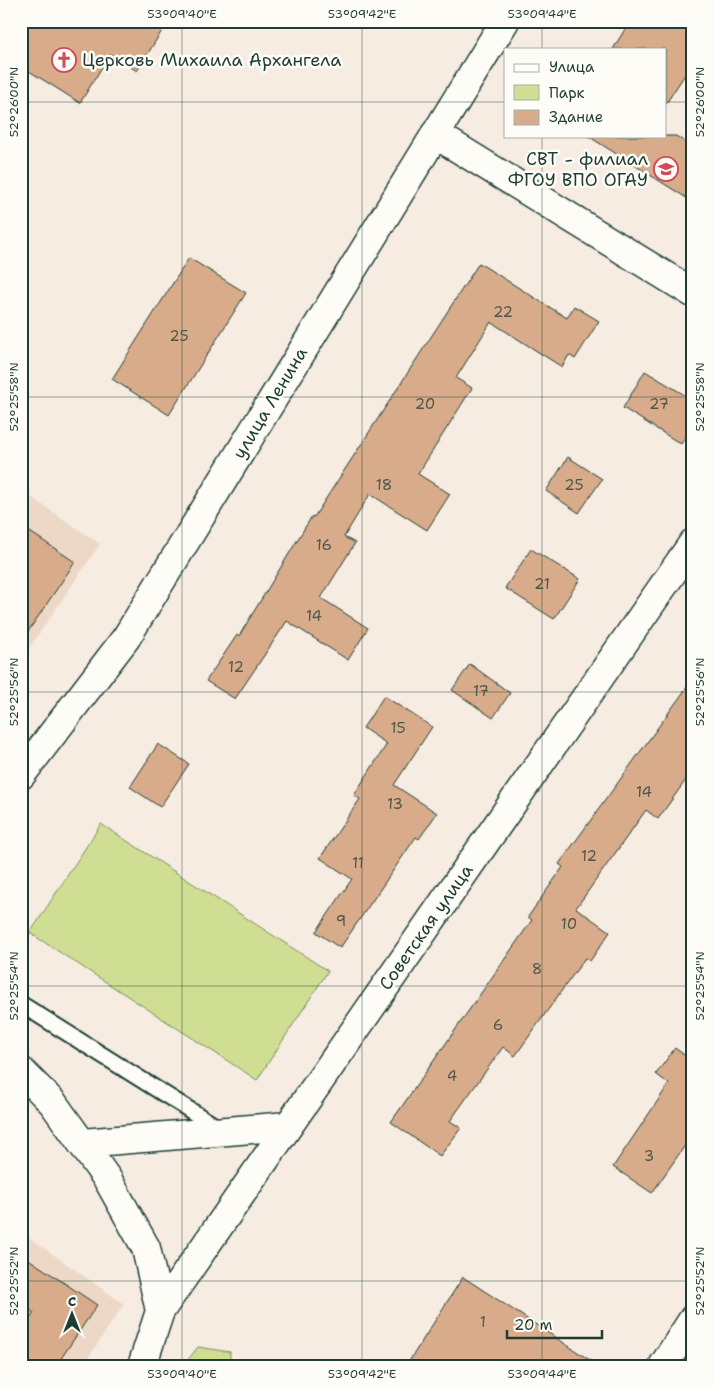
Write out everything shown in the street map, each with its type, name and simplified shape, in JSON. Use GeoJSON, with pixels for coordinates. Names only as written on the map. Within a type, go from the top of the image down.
{"type":"FeatureCollection","features":[{"type":"Feature","properties":{"kind":"street","name":"улица Ленина"},"geometry":{"type":"LineString","coordinates":[[21,775],[126,638],[505,21]]}},
{"type":"Feature","properties":{"kind":"street"},"geometry":{"type":"LineString","coordinates":[[435,134],[693,293]]}},
{"type":"Feature","properties":{"kind":"street","name":"Советская улица"},"geometry":{"type":"LineString","coordinates":[[160,1311],[693,543]]}},
{"type":"Feature","properties":{"kind":"street"},"geometry":{"type":"LineString","coordinates":[[21,1071],[53,1103],[82,1143],[108,1180],[146,1248],[160,1311],[142,1366]]}},
{"type":"Feature","properties":{"kind":"street"},"geometry":{"type":"LineString","coordinates":[[82,1143],[288,1126]]}},
{"type":"Feature","properties":{"kind":"street"},"geometry":{"type":"LineString","coordinates":[[663,1366],[693,1319]]}},
{"type":"Feature","properties":{"kind":"lane"},"geometry":{"type":"LineString","coordinates":[[21,1004],[224,1132]]}},
{"type":"Feature","properties":{"kind":"shaded area"},"geometry":{"type":"Polygon","coordinates":[[[21,490],[100,544],[21,660],[21,490]]]}},
{"type":"Feature","properties":{"kind":"shaded area"},"geometry":{"type":"Polygon","coordinates":[[[21,1232],[124,1304],[83,1366],[21,1366],[21,1232]]]}},
{"type":"Feature","properties":{"kind":"green space"},"geometry":{"type":"Polygon","coordinates":[[[101,824],[328,971],[257,1080],[30,933],[101,824]]]}},
{"type":"Feature","properties":{"kind":"green space"},"geometry":{"type":"Polygon","coordinates":[[[198,1347],[230,1352],[230,1366],[183,1366],[198,1347]]]}},
{"type":"Feature","properties":{"kind":"building","name":"Церковь Михаила Архангела"},"geometry":{"type":"Polygon","coordinates":[[[21,21],[168,21],[137,71],[110,54],[80,103],[21,66],[21,21]]]}},
{"type":"Feature","properties":{"kind":"building","name":"СВТ - филиал ФГОУ ВПО ОГАУ"},"geometry":{"type":"Polygon","coordinates":[[[630,21],[693,21],[693,62],[666,103],[666,48],[614,48],[630,21]]]}},
{"type":"Feature","properties":{"kind":"building","name":"СВТ - филиал ФГОУ ВПО ОГАУ"},"geometry":{"type":"Polygon","coordinates":[[[666,136],[676,136],[693,147],[693,202],[591,138],[666,138],[666,136]]]}},
{"type":"Feature","properties":{"kind":"building"},"geometry":{"type":"Polygon","coordinates":[[[189,258],[246,293],[169,415],[112,379],[189,258]]]}},
{"type":"Feature","properties":{"kind":"building"},"geometry":{"type":"Polygon","coordinates":[[[479,263],[567,318],[574,306],[599,321],[575,359],[569,355],[562,367],[491,322],[456,378],[472,388],[418,474],[450,494],[427,530],[370,494],[344,537],[355,543],[321,598],[368,628],[348,660],[287,621],[235,699],[206,681],[237,635],[239,636],[312,516],[314,517],[479,263]]]}},
{"type":"Feature","properties":{"kind":"building"},"geometry":{"type":"Polygon","coordinates":[[[645,371],[693,400],[693,424],[681,444],[623,408],[645,371]]]}},
{"type":"Feature","properties":{"kind":"building"},"geometry":{"type":"Polygon","coordinates":[[[568,457],[602,479],[579,513],[546,491],[568,457]]]}},
{"type":"Feature","properties":{"kind":"building"},"geometry":{"type":"Polygon","coordinates":[[[21,526],[75,562],[21,642],[21,526]]]}},
{"type":"Feature","properties":{"kind":"building"},"geometry":{"type":"Polygon","coordinates":[[[531,549],[580,579],[554,619],[505,588],[531,549]]]}},
{"type":"Feature","properties":{"kind":"building"},"geometry":{"type":"Polygon","coordinates":[[[470,664],[510,693],[493,718],[452,690],[470,664]]]}},
{"type":"Feature","properties":{"kind":"building"},"geometry":{"type":"Polygon","coordinates":[[[693,679],[693,770],[658,819],[646,810],[576,908],[610,932],[590,961],[585,958],[515,1056],[503,1047],[450,1121],[461,1128],[440,1156],[391,1122],[532,920],[528,917],[563,867],[559,864],[693,679]]]}},
{"type":"Feature","properties":{"kind":"building"},"geometry":{"type":"Polygon","coordinates":[[[384,696],[432,727],[394,785],[437,813],[419,839],[416,837],[340,948],[316,932],[352,879],[320,858],[360,799],[354,795],[387,744],[363,728],[384,696]]]}},
{"type":"Feature","properties":{"kind":"building"},"geometry":{"type":"Polygon","coordinates":[[[158,744],[189,764],[160,807],[130,787],[158,744]]]}},
{"type":"Feature","properties":{"kind":"building"},"geometry":{"type":"Polygon","coordinates":[[[675,1048],[687,1057],[693,1049],[693,1134],[652,1193],[613,1167],[669,1084],[656,1074],[675,1048]]]}},
{"type":"Feature","properties":{"kind":"building"},"geometry":{"type":"Polygon","coordinates":[[[21,1254],[97,1305],[56,1366],[21,1366],[21,1332],[34,1313],[21,1304],[21,1254]]]}},
{"type":"Feature","properties":{"kind":"building"},"geometry":{"type":"Polygon","coordinates":[[[463,1277],[599,1366],[406,1366],[463,1277]]]}},
{"type":"Feature","properties":{"kind":"place","name":"Церковь Михаила Архангела"},"geometry":{"type":"Point","coordinates":[64,60]}},
{"type":"Feature","properties":{"kind":"place","name":"СВТ - филиал ФГОУ ВПО ОГАУ"},"geometry":{"type":"Point","coordinates":[666,169]}}]}
